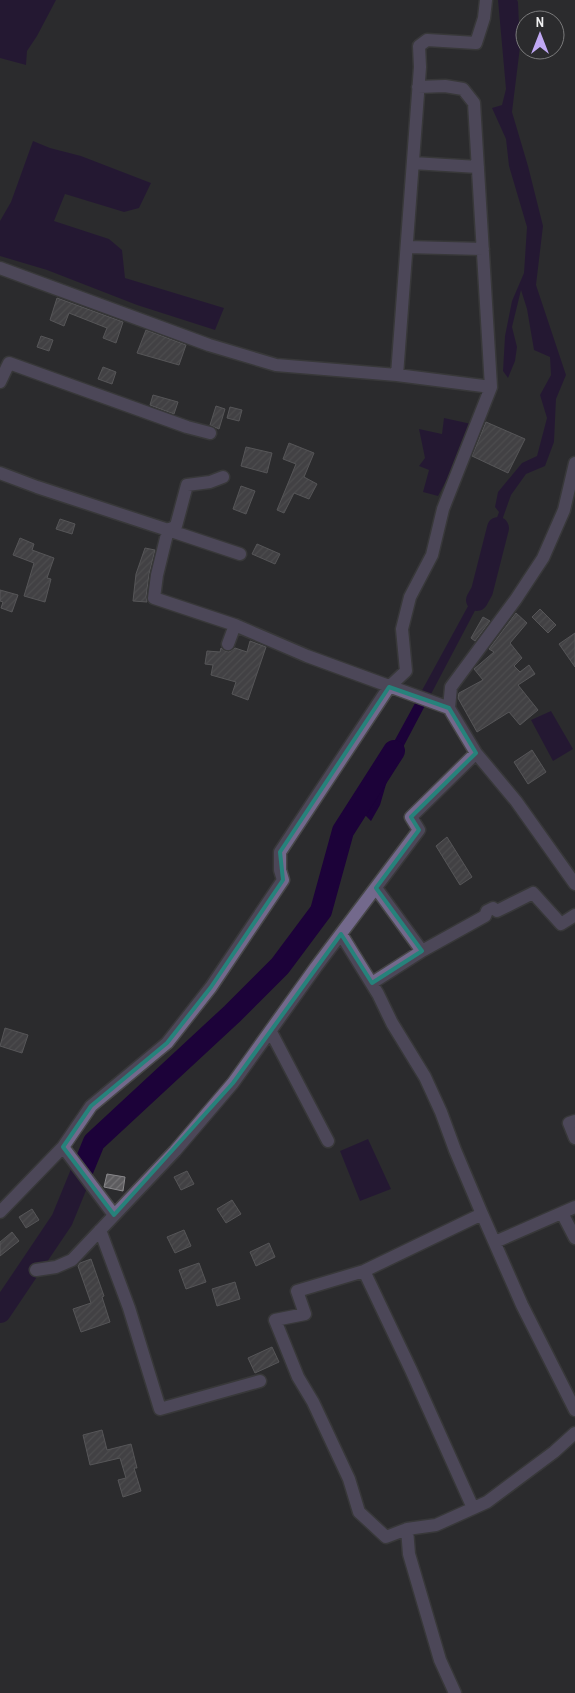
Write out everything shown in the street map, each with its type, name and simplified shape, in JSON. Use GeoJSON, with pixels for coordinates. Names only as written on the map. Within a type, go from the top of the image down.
{"type":"FeatureCollection","features":[{"type":"Feature","properties":{"kind":"street"},"geometry":{"type":"LineString","coordinates":[[398,375],[420,67],[418,46],[427,40],[476,43],[484,18],[486,0]]}},
{"type":"Feature","properties":{"kind":"street"},"geometry":{"type":"LineString","coordinates":[[0,1212],[63,1147],[91,1106],[167,1043],[211,987],[283,880],[280,870],[280,852],[389,687],[406,671],[402,629],[410,597],[432,555],[443,509],[491,387],[474,103],[463,89],[445,86],[418,87]]}},
{"type":"Feature","properties":{"kind":"street"},"geometry":{"type":"LineString","coordinates":[[413,163],[478,167]]}},
{"type":"Feature","properties":{"kind":"street"},"geometry":{"type":"LineString","coordinates":[[407,247],[483,249]]}},
{"type":"Feature","properties":{"kind":"street"},"geometry":{"type":"LineString","coordinates":[[0,268],[209,344],[276,366],[398,375],[491,387]]}},
{"type":"Feature","properties":{"kind":"street"},"geometry":{"type":"LineString","coordinates":[[0,382],[9,362],[187,427],[210,433]]}},
{"type":"Feature","properties":{"kind":"street"},"geometry":{"type":"LineString","coordinates":[[575,463],[564,510],[543,558],[516,599],[450,687],[449,708],[476,753],[516,801],[575,884]]}},
{"type":"Feature","properties":{"kind":"street"},"geometry":{"type":"LineString","coordinates":[[0,473],[240,554]]}},
{"type":"Feature","properties":{"kind":"street"},"geometry":{"type":"LineString","coordinates":[[223,477],[210,482],[187,485],[176,526],[168,530],[157,575],[154,598],[234,626],[307,656],[449,708]]}},
{"type":"Feature","properties":{"kind":"street"},"geometry":{"type":"LineString","coordinates":[[228,644],[234,626]]}},
{"type":"Feature","properties":{"kind":"street"},"geometry":{"type":"LineString","coordinates":[[36,1270],[56,1268],[72,1260],[175,1151],[233,1083],[263,1039],[271,1032],[419,830],[411,817],[476,753]]}},
{"type":"Feature","properties":{"kind":"street"},"geometry":{"type":"LineString","coordinates":[[376,888],[422,950]]}},
{"type":"Feature","properties":{"kind":"street"},"geometry":{"type":"LineString","coordinates":[[372,983],[422,950],[485,916],[487,911],[493,908],[496,911],[533,893],[561,924],[575,915]]}},
{"type":"Feature","properties":{"kind":"street"},"geometry":{"type":"LineString","coordinates":[[341,934],[372,983],[392,1023],[425,1077],[522,1305],[575,1410]]}},
{"type":"Feature","properties":{"kind":"street"},"geometry":{"type":"LineString","coordinates":[[271,1032],[328,1141]]}},
{"type":"Feature","properties":{"kind":"street"},"geometry":{"type":"LineString","coordinates":[[575,1121],[569,1122],[575,1138]]}},
{"type":"Feature","properties":{"kind":"street"},"geometry":{"type":"LineString","coordinates":[[63,1147],[114,1215]]}},
{"type":"Feature","properties":{"kind":"street"},"geometry":{"type":"LineString","coordinates":[[494,1242],[575,1207]]}},
{"type":"Feature","properties":{"kind":"street"},"geometry":{"type":"LineString","coordinates":[[562,1213],[575,1238]]}},
{"type":"Feature","properties":{"kind":"street"},"geometry":{"type":"LineString","coordinates":[[482,1214],[364,1271],[298,1290],[305,1314],[276,1320],[298,1377],[313,1402],[349,1479],[359,1512],[386,1537],[407,1529],[436,1524],[473,1508],[494,1496],[554,1452],[575,1434]]}},
{"type":"Feature","properties":{"kind":"street"},"geometry":{"type":"LineString","coordinates":[[100,1230],[128,1308],[160,1409],[260,1381]]}},
{"type":"Feature","properties":{"kind":"street"},"geometry":{"type":"LineString","coordinates":[[364,1271],[473,1508]]}},
{"type":"Feature","properties":{"kind":"street"},"geometry":{"type":"LineString","coordinates":[[407,1529],[409,1554],[440,1660],[455,1693]]}},
{"type":"Feature","properties":{"kind":"highlighted area"},"geometry":{"type":"Polygon","coordinates":[[[389,687],[449,708],[476,753],[411,817],[419,830],[376,888],[422,951],[372,983],[341,934],[233,1083],[114,1215],[63,1147],[91,1106],[167,1043],[211,987],[283,880],[280,852],[389,687]]]}},
{"type":"Feature","properties":{"kind":"shaded area"},"geometry":{"type":"Polygon","coordinates":[[[0,0],[56,0],[27,51],[26,65],[0,58],[0,0]]]}},
{"type":"Feature","properties":{"kind":"shaded area"},"geometry":{"type":"Polygon","coordinates":[[[498,0],[517,0],[518,10],[515,10],[515,60],[518,60],[512,112],[543,226],[536,285],[566,375],[556,399],[554,442],[545,466],[526,474],[511,495],[500,526],[499,565],[389,774],[380,805],[371,821],[364,814],[373,802],[378,771],[491,564],[489,540],[499,512],[495,507],[498,492],[522,463],[537,456],[547,418],[540,395],[551,375],[550,357],[534,350],[527,309],[521,290],[512,327],[517,347],[515,361],[508,378],[503,371],[505,336],[512,301],[524,273],[527,227],[509,166],[506,139],[492,108],[502,105],[506,89],[498,0]]]}},
{"type":"Feature","properties":{"kind":"shaded area"},"geometry":{"type":"Polygon","coordinates":[[[33,141],[50,148],[81,156],[151,183],[139,208],[124,212],[65,194],[54,221],[109,239],[122,250],[125,278],[224,308],[215,330],[137,305],[47,270],[0,256],[0,221],[11,202],[33,141]]]}},
{"type":"Feature","properties":{"kind":"shaded area"},"geometry":{"type":"Polygon","coordinates":[[[444,418],[476,425],[438,496],[423,492],[429,470],[419,466],[425,458],[419,429],[442,434],[444,418]]]}},
{"type":"Feature","properties":{"kind":"shaded area"},"geometry":{"type":"Polygon","coordinates":[[[551,711],[573,749],[553,761],[531,720],[551,711]]]}},
{"type":"Feature","properties":{"kind":"shaded area"},"geometry":{"type":"Polygon","coordinates":[[[368,1139],[391,1189],[360,1201],[340,1151],[368,1139]]]}},
{"type":"Feature","properties":{"kind":"building"},"geometry":{"type":"Polygon","coordinates":[[[57,298],[123,322],[116,343],[103,338],[107,328],[69,313],[64,326],[50,320],[57,298]]]}},
{"type":"Feature","properties":{"kind":"building"},"geometry":{"type":"Polygon","coordinates":[[[146,330],[186,345],[179,365],[137,353],[146,330]]]}},
{"type":"Feature","properties":{"kind":"building"},"geometry":{"type":"Polygon","coordinates":[[[41,336],[53,340],[49,351],[37,347],[41,336]]]}},
{"type":"Feature","properties":{"kind":"building"},"geometry":{"type":"Polygon","coordinates":[[[103,367],[116,372],[112,384],[98,379],[103,367]]]}},
{"type":"Feature","properties":{"kind":"building"},"geometry":{"type":"Polygon","coordinates":[[[153,395],[178,402],[174,414],[150,405],[153,395]]]}},
{"type":"Feature","properties":{"kind":"building"},"geometry":{"type":"Polygon","coordinates":[[[216,406],[225,409],[219,429],[210,425],[216,406]]]}},
{"type":"Feature","properties":{"kind":"building"},"geometry":{"type":"Polygon","coordinates":[[[230,407],[242,410],[239,421],[227,418],[230,407]]]}},
{"type":"Feature","properties":{"kind":"building"},"geometry":{"type":"Polygon","coordinates":[[[486,422],[525,439],[508,473],[472,456],[486,422]]]}},
{"type":"Feature","properties":{"kind":"building"},"geometry":{"type":"Polygon","coordinates":[[[289,443],[314,453],[304,477],[317,484],[309,499],[294,493],[284,513],[277,510],[296,464],[283,459],[289,443]]]}},
{"type":"Feature","properties":{"kind":"building"},"geometry":{"type":"Polygon","coordinates":[[[246,447],[272,453],[267,473],[241,466],[246,447]]]}},
{"type":"Feature","properties":{"kind":"building"},"geometry":{"type":"Polygon","coordinates":[[[241,486],[255,491],[246,514],[233,509],[241,486]]]}},
{"type":"Feature","properties":{"kind":"building"},"geometry":{"type":"Polygon","coordinates":[[[60,519],[75,524],[72,534],[56,529],[60,519]]]}},
{"type":"Feature","properties":{"kind":"building"},"geometry":{"type":"Polygon","coordinates":[[[20,538],[34,544],[32,550],[54,558],[47,578],[51,579],[45,602],[24,596],[34,563],[13,555],[20,538]]]}},
{"type":"Feature","properties":{"kind":"building"},"geometry":{"type":"Polygon","coordinates":[[[257,544],[280,554],[275,564],[252,554],[257,544]]]}},
{"type":"Feature","properties":{"kind":"building"},"geometry":{"type":"Polygon","coordinates":[[[145,548],[155,550],[149,574],[147,602],[133,601],[136,574],[145,548]]]}},
{"type":"Feature","properties":{"kind":"building"},"geometry":{"type":"Polygon","coordinates":[[[0,590],[18,595],[12,612],[1,608],[3,602],[0,601],[0,590]]]}},
{"type":"Feature","properties":{"kind":"building"},"geometry":{"type":"Polygon","coordinates":[[[540,609],[556,625],[548,633],[532,617],[540,609]]]}},
{"type":"Feature","properties":{"kind":"building"},"geometry":{"type":"Polygon","coordinates":[[[516,613],[527,623],[510,643],[522,658],[514,666],[520,672],[529,665],[535,674],[518,685],[538,710],[520,725],[509,712],[477,732],[458,698],[459,693],[483,680],[474,669],[494,652],[489,649],[516,613]]]}},
{"type":"Feature","properties":{"kind":"building"},"geometry":{"type":"Polygon","coordinates":[[[483,617],[490,621],[475,641],[471,638],[483,617]]]}},
{"type":"Feature","properties":{"kind":"building"},"geometry":{"type":"Polygon","coordinates":[[[575,633],[575,667],[559,644],[575,633]]]}},
{"type":"Feature","properties":{"kind":"building"},"geometry":{"type":"Polygon","coordinates":[[[250,641],[266,647],[248,700],[232,694],[236,682],[211,675],[213,665],[205,664],[207,651],[220,652],[221,648],[229,652],[235,648],[247,652],[250,641]]]}},
{"type":"Feature","properties":{"kind":"building"},"geometry":{"type":"Polygon","coordinates":[[[532,750],[546,772],[528,784],[514,762],[532,750]]]}},
{"type":"Feature","properties":{"kind":"building"},"geometry":{"type":"Polygon","coordinates":[[[447,837],[472,877],[460,885],[436,846],[447,837]]]}},
{"type":"Feature","properties":{"kind":"building"},"geometry":{"type":"Polygon","coordinates":[[[5,1028],[28,1035],[22,1053],[0,1046],[5,1028]]]}},
{"type":"Feature","properties":{"kind":"building"},"geometry":{"type":"Polygon","coordinates":[[[187,1171],[194,1184],[181,1190],[174,1177],[187,1171]]]}},
{"type":"Feature","properties":{"kind":"building"},"geometry":{"type":"Polygon","coordinates":[[[107,1174],[125,1177],[123,1191],[104,1187],[107,1174]]]}},
{"type":"Feature","properties":{"kind":"building"},"geometry":{"type":"Polygon","coordinates":[[[232,1200],[241,1214],[226,1223],[217,1209],[232,1200]]]}},
{"type":"Feature","properties":{"kind":"building"},"geometry":{"type":"Polygon","coordinates":[[[32,1209],[39,1220],[26,1228],[19,1217],[32,1209]]]}},
{"type":"Feature","properties":{"kind":"building"},"geometry":{"type":"Polygon","coordinates":[[[184,1230],[191,1246],[175,1253],[167,1237],[184,1230]]]}},
{"type":"Feature","properties":{"kind":"building"},"geometry":{"type":"Polygon","coordinates":[[[12,1232],[19,1241],[0,1256],[0,1242],[12,1232]]]}},
{"type":"Feature","properties":{"kind":"building"},"geometry":{"type":"Polygon","coordinates":[[[269,1243],[275,1257],[256,1266],[250,1252],[269,1243]]]}},
{"type":"Feature","properties":{"kind":"building"},"geometry":{"type":"Polygon","coordinates":[[[91,1259],[104,1296],[102,1297],[110,1322],[81,1332],[73,1309],[91,1303],[78,1266],[80,1263],[91,1259]]]}},
{"type":"Feature","properties":{"kind":"building"},"geometry":{"type":"Polygon","coordinates":[[[199,1263],[206,1282],[186,1289],[179,1270],[199,1263]]]}},
{"type":"Feature","properties":{"kind":"building"},"geometry":{"type":"Polygon","coordinates":[[[235,1282],[240,1299],[217,1306],[212,1289],[235,1282]]]}},
{"type":"Feature","properties":{"kind":"building"},"geometry":{"type":"Polygon","coordinates":[[[272,1347],[279,1362],[255,1373],[248,1358],[272,1347]]]}},
{"type":"Feature","properties":{"kind":"building"},"geometry":{"type":"Polygon","coordinates":[[[102,1430],[107,1450],[131,1444],[137,1468],[134,1468],[141,1491],[123,1497],[118,1480],[126,1478],[120,1458],[90,1465],[83,1435],[102,1430]]]}},
{"type":"Feature","properties":{"kind":"waterway"},"geometry":{"type":"LineString","coordinates":[[477,600],[482,591],[498,528]]}},
{"type":"Feature","properties":{"kind":"waterway"},"geometry":{"type":"LineString","coordinates":[[0,1312],[62,1220],[94,1142],[232,1014],[280,966],[321,911],[343,831],[394,751]]}}]}
